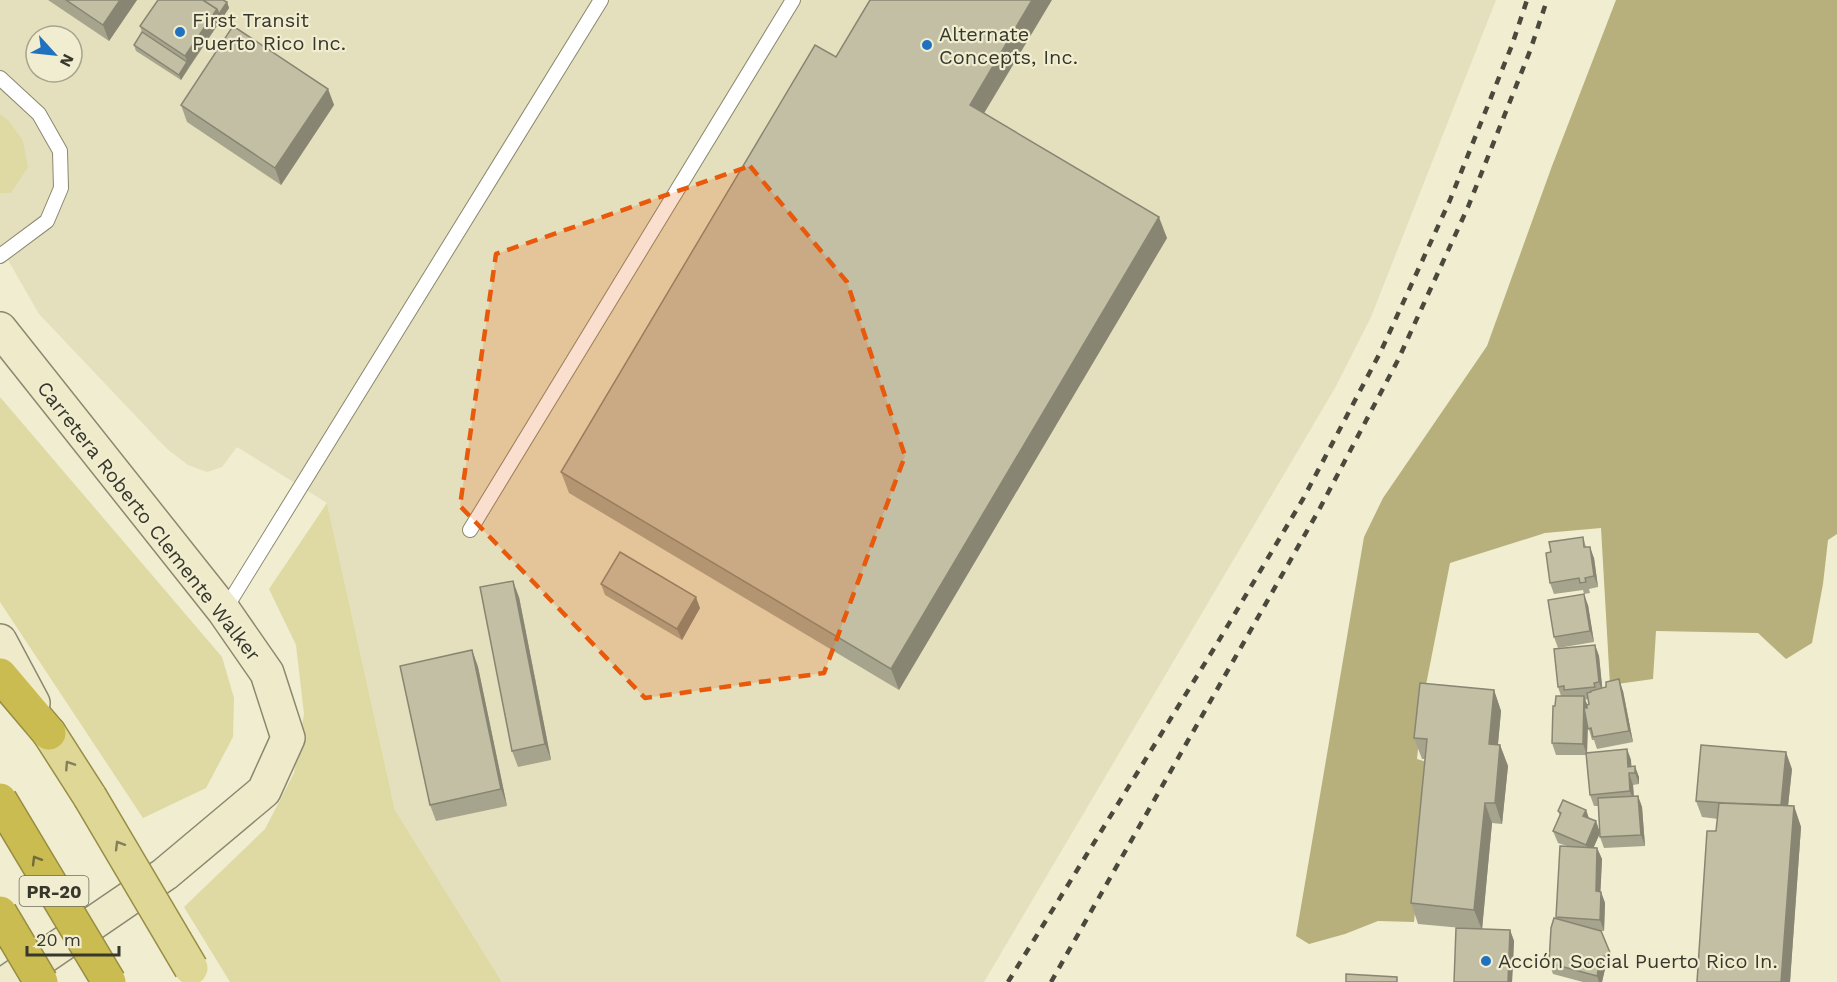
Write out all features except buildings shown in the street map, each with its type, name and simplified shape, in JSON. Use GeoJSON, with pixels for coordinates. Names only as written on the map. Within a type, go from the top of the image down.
{"type":"FeatureCollection","features":[{"type":"Feature","properties":{"kind":"highway"},"geometry":{"type":"LineString","coordinates":[[0,675],[49,734]]}},
{"type":"Feature","properties":{"kind":"highway","name":"PR-20"},"geometry":{"type":"LineString","coordinates":[[0,800],[109,982]]}},
{"type":"Feature","properties":{"kind":"highway","name":"PR-20"},"geometry":{"type":"LineString","coordinates":[[0,913],[41,982]]}},
{"type":"Feature","properties":{"kind":"main road","name":"Carretera Roberto Clemente Walker"},"geometry":{"type":"LineString","coordinates":[[0,329],[224,611],[267,673],[288,738],[264,791],[165,874],[7,982]]}},
{"type":"Feature","properties":{"kind":"main road"},"geometry":{"type":"LineString","coordinates":[[0,641],[49,734],[90,796],[195,975]]}},
{"type":"Feature","properties":{"kind":"lane"},"geometry":{"type":"LineString","coordinates":[[224,611],[602,0]]}},
{"type":"Feature","properties":{"kind":"lane"},"geometry":{"type":"LineString","coordinates":[[470,530],[793,0]]}},
{"type":"Feature","properties":{"kind":"lane"},"geometry":{"type":"LineString","coordinates":[[0,78],[39,114],[60,151],[61,188],[47,221],[0,256]]}},
{"type":"Feature","properties":{"kind":"highlighted area"},"geometry":{"type":"Polygon","coordinates":[[[750,166],[847,282],[905,456],[824,673],[645,698],[460,506],[496,254],[750,166]]]}},
{"type":"Feature","properties":{"kind":"shaded area"},"geometry":{"type":"Polygon","coordinates":[[[0,0],[1496,0],[1371,317],[1335,388],[984,982],[502,982],[395,810],[327,503],[237,447],[222,467],[207,472],[188,465],[167,449],[39,314],[0,246],[0,0]]]}},
{"type":"Feature","properties":{"kind":"shaded area"},"geometry":{"type":"Polygon","coordinates":[[[1616,0],[1837,0],[1837,534],[1828,540],[1823,584],[1812,643],[1786,659],[1758,633],[1656,631],[1653,679],[1610,685],[1601,528],[1545,533],[1450,563],[1423,700],[1417,759],[1430,763],[1414,922],[1378,921],[1345,934],[1309,944],[1296,936],[1364,537],[1383,498],[1487,346],[1552,166],[1616,0]]]}},
{"type":"Feature","properties":{"kind":"shaded area"},"geometry":{"type":"Polygon","coordinates":[[[0,114],[9,121],[23,141],[28,167],[11,193],[0,193],[0,114]]]}},
{"type":"Feature","properties":{"kind":"shaded area"},"geometry":{"type":"Polygon","coordinates":[[[0,397],[222,657],[234,698],[233,737],[206,788],[143,818],[0,602],[0,397]]]}},
{"type":"Feature","properties":{"kind":"shaded area"},"geometry":{"type":"Polygon","coordinates":[[[327,503],[395,810],[502,982],[230,982],[184,907],[265,829],[294,773],[304,714],[296,645],[269,589],[327,503]]]}},
{"type":"Feature","properties":{"kind":"railway"},"geometry":{"type":"LineString","coordinates":[[1008,982],[1218,642],[1303,499],[1381,351],[1450,200],[1512,45],[1527,0]]}},
{"type":"Feature","properties":{"kind":"railway"},"geometry":{"type":"LineString","coordinates":[[1051,982],[1320,508],[1398,360],[1468,207],[1530,51],[1547,0]]}},
{"type":"Feature","properties":{"kind":"place","name":"First Transit Puerto Rico Inc."},"geometry":{"type":"Point","coordinates":[180,32]}},
{"type":"Feature","properties":{"kind":"place","name":"Alternate Concepts, Inc."},"geometry":{"type":"Point","coordinates":[927,45]}},
{"type":"Feature","properties":{"kind":"place","name":"Acción Social Puerto Rico In."},"geometry":{"type":"Point","coordinates":[1486,961]}}]}
